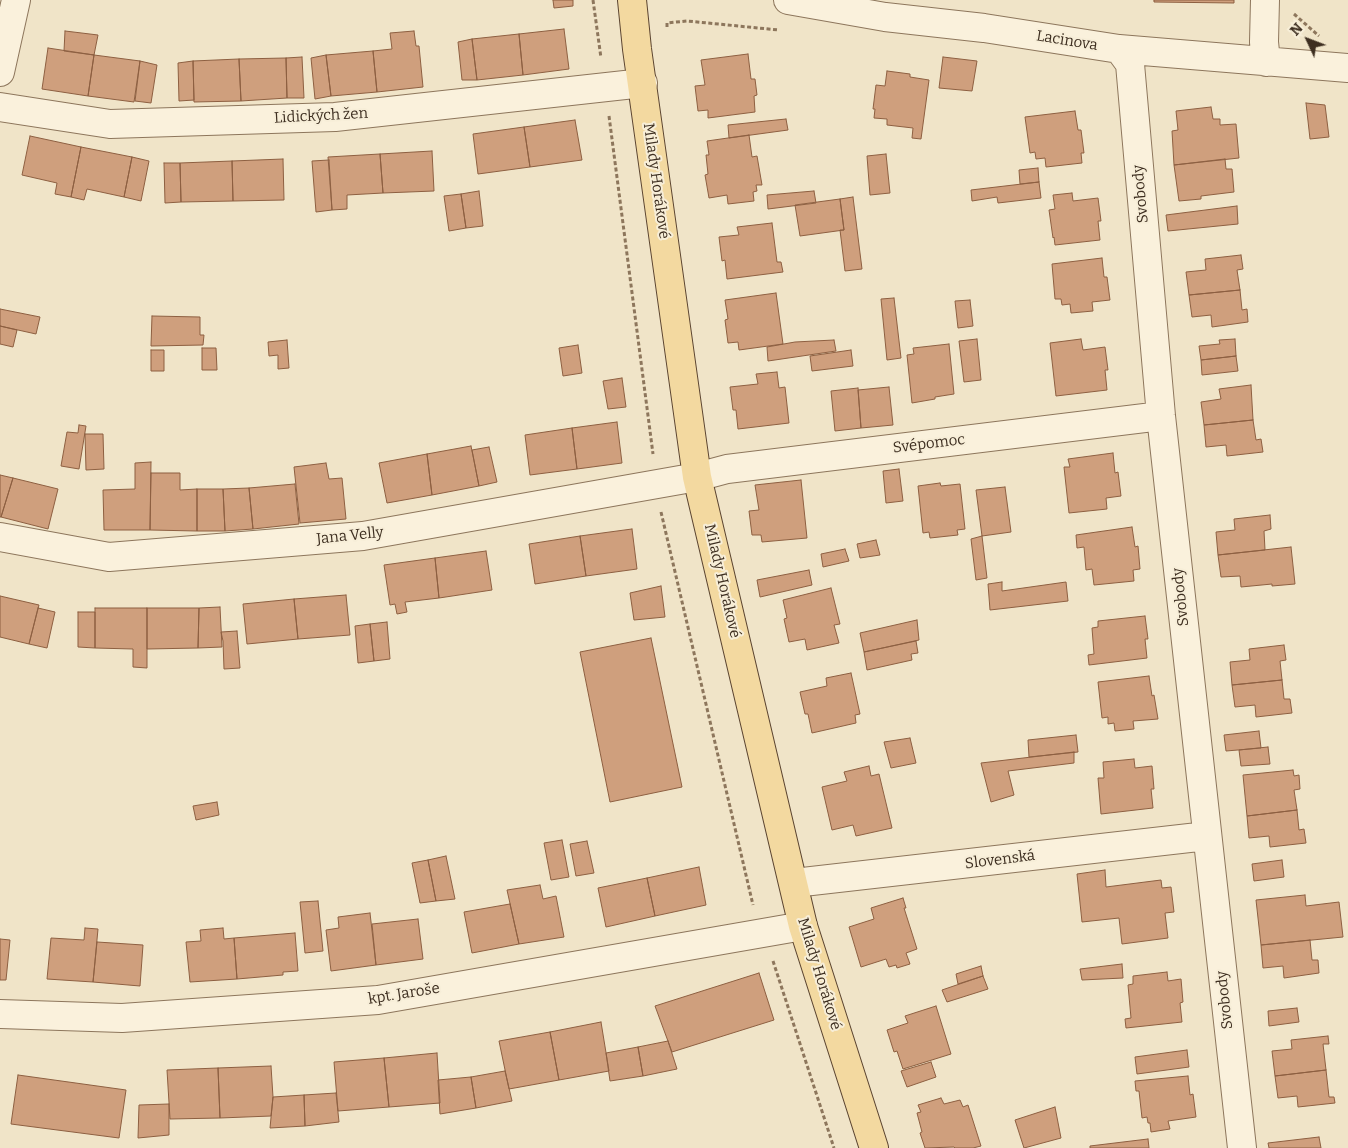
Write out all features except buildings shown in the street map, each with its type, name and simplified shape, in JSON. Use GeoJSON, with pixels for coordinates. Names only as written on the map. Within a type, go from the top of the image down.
{"type":"FeatureCollection","features":[{"type":"Feature","properties":{"kind":"main road","name":"Milady Horákové"},"geometry":{"type":"LineString","coordinates":[[632,0],[637,49],[697,476],[803,926],[874,1148]]}},
{"type":"Feature","properties":{"kind":"street"},"geometry":{"type":"LineString","coordinates":[[0,72],[16,0]]}},
{"type":"Feature","properties":{"kind":"street","name":"Lacinova"},"geometry":{"type":"LineString","coordinates":[[788,0],[886,8],[984,28],[1119,49],[1348,68]]}},
{"type":"Feature","properties":{"kind":"street"},"geometry":{"type":"LineString","coordinates":[[1265,0],[1264,42],[1266,62]]}},
{"type":"Feature","properties":{"kind":"street","name":"Svobody"},"geometry":{"type":"LineString","coordinates":[[1119,49],[1130,64],[1161,416],[1242,1148]]}},
{"type":"Feature","properties":{"kind":"street","name":"Lidických žen"},"geometry":{"type":"LineString","coordinates":[[0,107],[110,124],[335,117],[643,83]]}},
{"type":"Feature","properties":{"kind":"street","name":"Svépomoc"},"geometry":{"type":"LineString","coordinates":[[697,476],[727,469],[1161,416]]}},
{"type":"Feature","properties":{"kind":"street","name":"Jana Velly"},"geometry":{"type":"LineString","coordinates":[[0,537],[109,557],[363,536],[697,476]]}},
{"type":"Feature","properties":{"kind":"street","name":"Slovenská"},"geometry":{"type":"LineString","coordinates":[[794,883],[1207,836]]}},
{"type":"Feature","properties":{"kind":"street","name":"kpt. Jaroše"},"geometry":{"type":"LineString","coordinates":[[0,1014],[122,1018],[378,1000],[803,926]]}},
{"type":"Feature","properties":{"kind":"path"},"geometry":{"type":"LineString","coordinates":[[593,0],[602,64]]}},
{"type":"Feature","properties":{"kind":"path"},"geometry":{"type":"LineString","coordinates":[[1292,12],[1320,37]]}},
{"type":"Feature","properties":{"kind":"path"},"geometry":{"type":"LineString","coordinates":[[608,114],[654,454]]}},
{"type":"Feature","properties":{"kind":"path"},"geometry":{"type":"LineString","coordinates":[[662,519],[751,898]]}},
{"type":"Feature","properties":{"kind":"path"},"geometry":{"type":"LineString","coordinates":[[772,957],[834,1148]]}}]}
